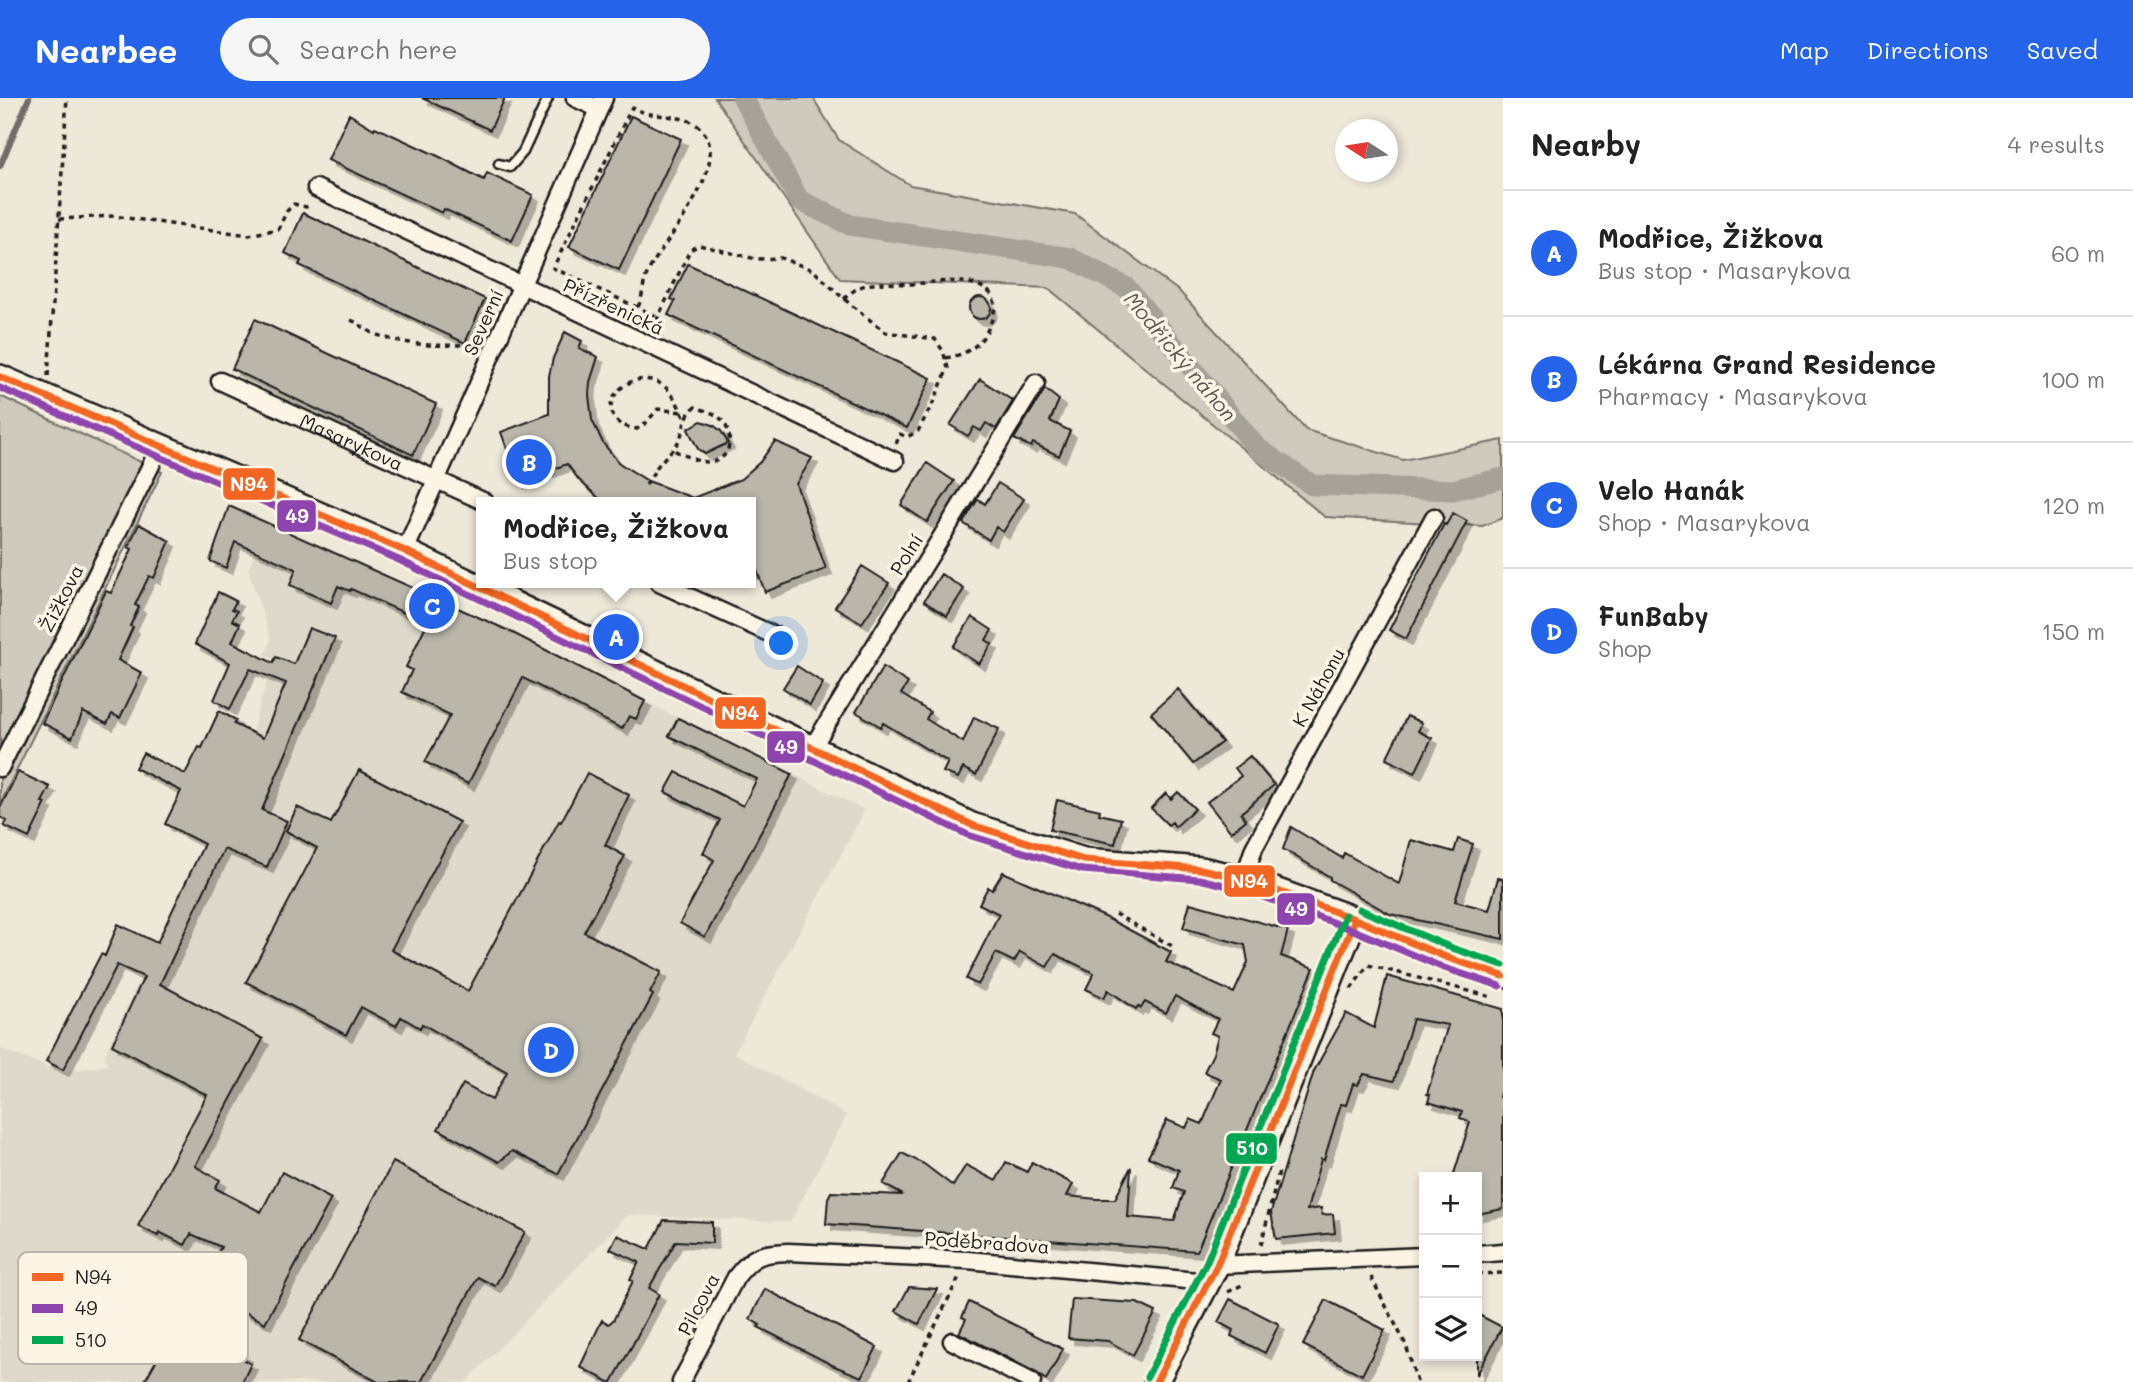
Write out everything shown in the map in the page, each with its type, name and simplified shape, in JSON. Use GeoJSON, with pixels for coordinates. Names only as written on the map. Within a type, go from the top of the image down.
{"type":"FeatureCollection","features":[{"type":"Feature","properties":{"kind":"street","name":"Severní"},"geometry":{"type":"LineString","coordinates":[[405,551],[602,104],[575,98]]}},
{"type":"Feature","properties":{"kind":"street","name":"Přízřenická"},"geometry":{"type":"LineString","coordinates":[[316,188],[892,460]]}},
{"type":"Feature","properties":{"kind":"street"},"geometry":{"type":"LineString","coordinates":[[0,377],[405,551],[476,585]]}},
{"type":"Feature","properties":{"kind":"street","name":"Masarykova"},"geometry":{"type":"LineString","coordinates":[[220,381],[476,498]]}},
{"type":"Feature","properties":{"kind":"street","name":"Polní"},"geometry":{"type":"LineString","coordinates":[[812,748],[1036,383]]}},
{"type":"Feature","properties":{"kind":"street","name":"Žižkova"},"geometry":{"type":"LineString","coordinates":[[0,768],[160,447]]}},
{"type":"Feature","properties":{"kind":"street","name":"K Náhonu"},"geometry":{"type":"LineString","coordinates":[[1244,879],[1254,848],[1434,517]]}},
{"type":"Feature","properties":{"kind":"street"},"geometry":{"type":"LineString","coordinates":[[481,588],[972,825],[1084,860],[1201,869],[1244,879],[1355,919],[1448,958],[1503,976]]}},
{"type":"Feature","properties":{"kind":"street"},"geometry":{"type":"LineString","coordinates":[[670,588],[782,639]]}},
{"type":"Feature","properties":{"kind":"street"},"geometry":{"type":"LineString","coordinates":[[1156,1382],[1217,1280],[1355,919]]}},
{"type":"Feature","properties":{"kind":"street"},"geometry":{"type":"LineString","coordinates":[[1482,1254],[1503,1252]]}},
{"type":"Feature","properties":{"kind":"street","name":"Poděbradova"},"geometry":{"type":"LineString","coordinates":[[763,1253],[967,1261],[1217,1280],[1257,1263],[1419,1256]]}},
{"type":"Feature","properties":{"kind":"street","name":"Pilcova"},"geometry":{"type":"LineString","coordinates":[[681,1382],[736,1277],[747,1263],[763,1253]]}},
{"type":"Feature","properties":{"kind":"street"},"geometry":{"type":"LineString","coordinates":[[952,1341],[1032,1382]]}},
{"type":"Feature","properties":{"kind":"lane"},"geometry":{"type":"LineString","coordinates":[[499,164],[510,167],[523,152],[548,98]]}},
{"type":"Feature","properties":{"kind":"path"},"geometry":{"type":"LineString","coordinates":[[42,395],[50,373],[67,98]]}},
{"type":"Feature","properties":{"kind":"path"},"geometry":{"type":"LineString","coordinates":[[638,307],[644,295],[647,273],[682,221],[708,170],[712,155],[707,137],[696,124],[640,112],[632,107],[553,268],[658,317]]}},
{"type":"Feature","properties":{"kind":"path"},"geometry":{"type":"LineString","coordinates":[[59,219],[113,216],[249,235],[278,229],[287,211],[294,204],[306,207],[311,205]]}},
{"type":"Feature","properties":{"kind":"path"},"geometry":{"type":"LineString","coordinates":[[646,344],[690,250],[699,245],[756,259],[781,258],[813,270],[885,332],[935,339],[945,358],[948,368],[935,399],[918,431],[907,437],[900,434],[892,460]]}},
{"type":"Feature","properties":{"kind":"path"},"geometry":{"type":"LineString","coordinates":[[844,299],[854,290],[872,284],[962,282],[989,292],[995,302],[993,317],[985,334],[974,348],[961,356],[945,358]]}},
{"type":"Feature","properties":{"kind":"path"},"geometry":{"type":"LineString","coordinates":[[351,320],[364,325],[371,333],[386,338],[454,347],[474,343]]}},
{"type":"Feature","properties":{"kind":"path"},"geometry":{"type":"LineString","coordinates":[[681,412],[658,409],[646,424],[637,429],[628,428],[612,416],[610,403],[616,391],[626,384],[642,380],[665,387],[681,412],[685,419]]}},
{"type":"Feature","properties":{"kind":"path"},"geometry":{"type":"LineString","coordinates":[[646,485],[660,462],[681,438],[685,419],[695,407],[718,416],[731,438],[731,445],[721,457],[710,462],[673,450]]}},
{"type":"Feature","properties":{"kind":"path"},"geometry":{"type":"LineString","coordinates":[[1115,914],[1174,947]]}},
{"type":"Feature","properties":{"kind":"path"},"geometry":{"type":"LineString","coordinates":[[1346,999],[1368,965],[1503,999]]}},
{"type":"Feature","properties":{"kind":"path"},"geometry":{"type":"LineString","coordinates":[[1217,1280],[1238,1285],[1252,1281],[1281,1164]]}},
{"type":"Feature","properties":{"kind":"path"},"geometry":{"type":"LineString","coordinates":[[908,1382],[967,1261]]}},
{"type":"Feature","properties":{"kind":"path"},"geometry":{"type":"LineString","coordinates":[[1482,1274],[1503,1273]]}},
{"type":"Feature","properties":{"kind":"path"},"geometry":{"type":"LineString","coordinates":[[1371,1277],[1406,1345],[1417,1382]]}},
{"type":"Feature","properties":{"kind":"shaded area"},"geometry":{"type":"Polygon","coordinates":[[[715,98],[813,98],[839,140],[910,185],[1075,214],[1180,292],[1306,430],[1403,460],[1503,440],[1503,518],[1482,526],[1325,517],[1048,288],[840,279],[715,98]]]}},
{"type":"Feature","properties":{"kind":"shaded area"},"geometry":{"type":"Polygon","coordinates":[[[0,396],[162,472],[0,804],[0,396]]]}},
{"type":"Feature","properties":{"kind":"shaded area"},"geometry":{"type":"Polygon","coordinates":[[[268,523],[507,630],[865,810],[734,1053],[847,1115],[790,1222],[628,1215],[466,1382],[0,1382],[0,1049],[63,1072],[108,1065],[104,1056],[252,733],[273,658],[265,655],[271,640],[248,569],[268,523]]]}},
{"type":"Feature","properties":{"kind":"building"},"geometry":{"type":"Polygon","coordinates":[[[422,98],[505,98],[490,130],[422,98]]]}},
{"type":"Feature","properties":{"kind":"building"},"geometry":{"type":"Polygon","coordinates":[[[349,114],[374,129],[375,127],[440,157],[484,180],[487,173],[533,195],[512,241],[444,209],[442,213],[328,160],[349,114]]]}},
{"type":"Feature","properties":{"kind":"building"},"geometry":{"type":"Polygon","coordinates":[[[631,116],[681,139],[619,270],[569,247],[631,116]]]}},
{"type":"Feature","properties":{"kind":"building"},"geometry":{"type":"Polygon","coordinates":[[[303,213],[485,299],[465,343],[299,265],[301,261],[285,253],[303,213]]]}},
{"type":"Feature","properties":{"kind":"building"},"geometry":{"type":"Polygon","coordinates":[[[688,264],[931,378],[907,428],[668,315],[675,301],[671,299],[688,264]]]}},
{"type":"Feature","properties":{"kind":"building"},"geometry":{"type":"Polygon","coordinates":[[[980,297],[988,300],[991,308],[988,316],[980,319],[972,316],[969,308],[972,300],[980,297]]]}},
{"type":"Feature","properties":{"kind":"building"},"geometry":{"type":"Polygon","coordinates":[[[255,319],[436,404],[413,455],[232,369],[255,319]]]}},
{"type":"Feature","properties":{"kind":"building"},"geometry":{"type":"Polygon","coordinates":[[[565,332],[582,341],[579,348],[598,357],[589,395],[592,420],[603,443],[619,463],[648,481],[690,497],[598,497],[567,464],[519,482],[501,432],[549,414],[549,376],[553,358],[565,332]]]}},
{"type":"Feature","properties":{"kind":"building"},"geometry":{"type":"Polygon","coordinates":[[[980,379],[1013,401],[996,429],[986,423],[981,431],[974,427],[968,436],[950,425],[980,379]]]}},
{"type":"Feature","properties":{"kind":"building"},"geometry":{"type":"Polygon","coordinates":[[[1045,389],[1059,400],[1050,421],[1070,431],[1059,456],[1033,443],[1031,447],[1014,439],[1045,389]]]}},
{"type":"Feature","properties":{"kind":"building"},"geometry":{"type":"Polygon","coordinates":[[[701,421],[721,431],[728,443],[705,454],[698,449],[688,429],[701,421]]]}},
{"type":"Feature","properties":{"kind":"building"},"geometry":{"type":"Polygon","coordinates":[[[775,441],[812,458],[796,484],[826,569],[765,592],[757,571],[756,497],[696,497],[741,479],[760,462],[775,441]]]}},
{"type":"Feature","properties":{"kind":"building"},"geometry":{"type":"Polygon","coordinates":[[[927,463],[954,481],[927,522],[901,505],[927,463]]]}},
{"type":"Feature","properties":{"kind":"building"},"geometry":{"type":"Polygon","coordinates":[[[998,483],[1024,499],[1003,532],[996,527],[989,540],[963,523],[978,499],[985,504],[998,483]]]}},
{"type":"Feature","properties":{"kind":"building"},"geometry":{"type":"Polygon","coordinates":[[[229,506],[507,630],[645,701],[636,719],[629,716],[622,729],[523,678],[468,784],[425,762],[450,715],[402,692],[412,670],[406,667],[427,623],[351,589],[350,591],[338,586],[331,603],[290,585],[296,569],[235,542],[226,568],[210,561],[229,506]]]}},
{"type":"Feature","properties":{"kind":"building"},"geometry":{"type":"Polygon","coordinates":[[[1453,513],[1467,521],[1406,639],[1389,630],[1444,524],[1446,525],[1453,513]]]}},
{"type":"Feature","properties":{"kind":"building"},"geometry":{"type":"Polygon","coordinates":[[[139,524],[170,541],[154,578],[149,576],[135,605],[139,607],[130,626],[133,627],[118,660],[142,673],[120,718],[112,714],[107,724],[83,712],[72,738],[42,723],[106,591],[111,593],[132,549],[128,547],[139,524]]]}},
{"type":"Feature","properties":{"kind":"building"},"geometry":{"type":"Polygon","coordinates":[[[862,566],[889,583],[862,623],[835,607],[862,566]]]}},
{"type":"Feature","properties":{"kind":"building"},"geometry":{"type":"Polygon","coordinates":[[[941,574],[964,589],[947,616],[924,601],[941,574]]]}},
{"type":"Feature","properties":{"kind":"building"},"geometry":{"type":"Polygon","coordinates":[[[218,592],[236,601],[232,609],[237,611],[232,620],[240,624],[232,642],[273,663],[276,657],[294,664],[309,628],[335,638],[262,810],[287,821],[267,867],[224,849],[160,984],[263,1039],[195,1166],[220,1180],[215,1188],[261,1212],[282,1172],[331,1199],[265,1323],[248,1314],[248,1252],[218,1252],[221,1247],[191,1234],[185,1245],[159,1232],[158,1236],[138,1226],[207,1095],[112,1045],[144,977],[117,965],[63,1070],[46,1061],[101,954],[105,956],[118,924],[157,943],[204,844],[165,824],[181,791],[135,768],[143,753],[185,774],[199,747],[202,748],[219,711],[236,720],[234,724],[263,738],[286,683],[250,669],[230,709],[214,700],[230,663],[195,644],[218,592]]]}},
{"type":"Feature","properties":{"kind":"building"},"geometry":{"type":"Polygon","coordinates":[[[972,617],[992,630],[986,640],[992,644],[979,664],[953,647],[972,617]]]}},
{"type":"Feature","properties":{"kind":"building"},"geometry":{"type":"Polygon","coordinates":[[[797,666],[823,683],[810,705],[783,688],[797,666]]]}},
{"type":"Feature","properties":{"kind":"building"},"geometry":{"type":"Polygon","coordinates":[[[883,667],[908,683],[901,694],[930,712],[926,719],[963,742],[974,717],[999,729],[976,775],[963,768],[958,778],[943,772],[948,762],[883,723],[881,727],[856,712],[883,667]]]}},
{"type":"Feature","properties":{"kind":"building"},"geometry":{"type":"Polygon","coordinates":[[[1178,689],[1222,742],[1193,764],[1151,713],[1178,689]]]}},
{"type":"Feature","properties":{"kind":"building"},"geometry":{"type":"Polygon","coordinates":[[[1407,716],[1422,723],[1418,731],[1432,738],[1415,773],[1386,759],[1407,716]]]}},
{"type":"Feature","properties":{"kind":"building"},"geometry":{"type":"Polygon","coordinates":[[[678,718],[792,774],[705,937],[680,923],[714,860],[703,853],[720,820],[665,792],[676,772],[743,806],[757,779],[669,736],[678,718]]]}},
{"type":"Feature","properties":{"kind":"building"},"geometry":{"type":"Polygon","coordinates":[[[1250,756],[1274,785],[1241,813],[1246,820],[1231,832],[1207,802],[1241,776],[1235,768],[1250,756]]]}},
{"type":"Feature","properties":{"kind":"building"},"geometry":{"type":"Polygon","coordinates":[[[359,770],[459,822],[391,950],[468,991],[587,773],[629,795],[605,845],[625,856],[584,932],[661,972],[650,993],[653,995],[558,1174],[512,1151],[499,1162],[438,1129],[463,1084],[492,1100],[507,1072],[422,1024],[420,1028],[401,1017],[396,1026],[361,1007],[346,1035],[246,982],[317,848],[286,831],[297,807],[331,823],[359,770]]]}},
{"type":"Feature","properties":{"kind":"building"},"geometry":{"type":"Polygon","coordinates":[[[18,772],[50,787],[42,802],[46,803],[29,838],[4,826],[7,821],[0,817],[0,808],[18,772]]]}},
{"type":"Feature","properties":{"kind":"building"},"geometry":{"type":"Polygon","coordinates":[[[1178,792],[1195,809],[1175,827],[1172,822],[1168,825],[1151,808],[1166,793],[1171,799],[1178,792]]]}},
{"type":"Feature","properties":{"kind":"building"},"geometry":{"type":"Polygon","coordinates":[[[1057,800],[1100,810],[1099,814],[1121,819],[1115,844],[1050,830],[1057,800]]]}},
{"type":"Feature","properties":{"kind":"building"},"geometry":{"type":"Polygon","coordinates":[[[1291,827],[1342,858],[1344,853],[1399,884],[1411,840],[1454,852],[1458,839],[1473,844],[1455,901],[1489,910],[1498,878],[1503,879],[1503,939],[1390,914],[1283,849],[1291,827]]]}},
{"type":"Feature","properties":{"kind":"building"},"geometry":{"type":"Polygon","coordinates":[[[1003,872],[1105,917],[1171,952],[1166,962],[1234,993],[1248,962],[1245,945],[1183,928],[1190,903],[1288,930],[1281,956],[1314,968],[1197,1251],[826,1224],[831,1192],[903,1195],[883,1184],[902,1153],[924,1164],[953,1186],[966,1165],[996,1181],[1006,1162],[1027,1172],[1032,1162],[1073,1184],[1067,1196],[1097,1199],[1115,1199],[1131,1167],[1128,1217],[1174,1221],[1184,1192],[1173,1188],[1179,1170],[1148,1157],[1167,1120],[1186,1128],[1190,1119],[1202,1124],[1221,1079],[1204,1072],[1218,1036],[1211,1033],[1218,1019],[1175,996],[1166,1013],[1145,1002],[1141,1008],[1138,1006],[1136,1009],[1108,990],[1104,998],[1086,989],[1094,973],[1055,954],[1047,967],[1020,952],[1014,962],[996,953],[978,985],[966,979],[999,914],[979,904],[988,887],[992,890],[1003,872]]]}},
{"type":"Feature","properties":{"kind":"building"},"geometry":{"type":"Polygon","coordinates":[[[1387,976],[1503,1009],[1503,1082],[1499,1097],[1503,1098],[1503,1209],[1482,1213],[1482,1172],[1455,1172],[1470,1122],[1460,1118],[1462,1112],[1428,1102],[1430,1095],[1427,1094],[1448,1025],[1413,1019],[1394,1081],[1364,1074],[1358,1085],[1353,1084],[1346,1105],[1341,1104],[1324,1160],[1321,1159],[1307,1210],[1321,1208],[1322,1215],[1333,1214],[1335,1233],[1276,1239],[1271,1212],[1314,1071],[1346,1013],[1374,1028],[1387,976]]]}},
{"type":"Feature","properties":{"kind":"building"},"geometry":{"type":"Polygon","coordinates":[[[393,1162],[525,1232],[495,1286],[478,1277],[421,1382],[378,1382],[299,1340],[393,1162]]]}},
{"type":"Feature","properties":{"kind":"building"},"geometry":{"type":"Polygon","coordinates":[[[664,1220],[712,1222],[712,1243],[676,1241],[649,1288],[659,1294],[612,1382],[609,1382],[580,1367],[602,1320],[609,1324],[614,1319],[633,1281],[630,1280],[639,1262],[610,1249],[617,1235],[649,1249],[664,1220]]]}},
{"type":"Feature","properties":{"kind":"building"},"geometry":{"type":"Polygon","coordinates":[[[909,1287],[937,1289],[919,1324],[896,1311],[909,1287]]]}},
{"type":"Feature","properties":{"kind":"building"},"geometry":{"type":"Polygon","coordinates":[[[765,1289],[877,1347],[862,1377],[834,1366],[758,1327],[760,1325],[750,1319],[765,1289]]]}},
{"type":"Feature","properties":{"kind":"building"},"geometry":{"type":"Polygon","coordinates":[[[1072,1299],[1137,1303],[1156,1312],[1133,1355],[1108,1341],[1068,1338],[1072,1299]]]}},
{"type":"Feature","properties":{"kind":"building"},"geometry":{"type":"Polygon","coordinates":[[[1230,1299],[1279,1324],[1265,1353],[1231,1336],[1233,1330],[1218,1322],[1230,1299]]]}},
{"type":"Feature","properties":{"kind":"building"},"geometry":{"type":"Polygon","coordinates":[[[1326,1300],[1385,1330],[1362,1375],[1303,1345],[1326,1300]]]}},
{"type":"Feature","properties":{"kind":"building"},"geometry":{"type":"Polygon","coordinates":[[[969,1302],[1063,1349],[1046,1380],[959,1333],[966,1319],[962,1317],[969,1302]]]}},
{"type":"Feature","properties":{"kind":"building"},"geometry":{"type":"Polygon","coordinates":[[[1482,1317],[1502,1327],[1477,1375],[1477,1361],[1482,1361],[1482,1317]]]}},
{"type":"Feature","properties":{"kind":"building"},"geometry":{"type":"Polygon","coordinates":[[[154,1364],[251,1364],[242,1382],[144,1382],[154,1364]]]}},
{"type":"Feature","properties":{"kind":"waterway"},"geometry":{"type":"LineString","coordinates":[[0,166],[29,98]]}},
{"type":"Feature","properties":{"kind":"waterway","name":"Modřický náhon"},"geometry":{"type":"LineString","coordinates":[[743,98],[799,200],[850,225],[1070,258],[1127,288],[1257,448],[1312,485],[1453,490],[1503,478]]}},
{"type":"Feature","properties":{"kind":"transit line","name":"N94"},"geometry":{"type":"LineString","coordinates":[[0,377],[405,551],[476,585]]}},
{"type":"Feature","properties":{"kind":"transit line","name":"49"},"geometry":{"type":"LineString","coordinates":[[0,388],[401,561],[968,835],[1082,870],[1199,879],[1241,889],[1351,929],[1444,968],[1500,986]]}},
{"type":"Feature","properties":{"kind":"transit line","name":"N94"},"geometry":{"type":"LineString","coordinates":[[482,588],[972,825],[1084,860],[1201,869],[1244,879],[1355,919],[1448,958],[1503,976]]}},
{"type":"Feature","properties":{"kind":"transit line","name":"510"},"geometry":{"type":"LineString","coordinates":[[1359,909],[1452,948],[1503,965]]}},
{"type":"Feature","properties":{"kind":"transit line","name":"510"},"geometry":{"type":"LineString","coordinates":[[1147,1377],[1207,1261],[1345,915]]}},
{"type":"Feature","properties":{"kind":"transit line","name":"N94"},"geometry":{"type":"LineString","coordinates":[[1156,1382],[1217,1265],[1355,919]]}},
{"type":"Feature","properties":{"kind":"place","name":"Lékárna Grand Residence"},"geometry":{"type":"Point","coordinates":[529,462]}},
{"type":"Feature","properties":{"kind":"place","name":"Velo Hanák"},"geometry":{"type":"Point","coordinates":[432,606]}},
{"type":"Feature","properties":{"kind":"place","name":"Modřice, Žižkova"},"geometry":{"type":"Point","coordinates":[616,637]}},
{"type":"Feature","properties":{"kind":"place","name":"FunBaby"},"geometry":{"type":"Point","coordinates":[551,1050]}}]}
